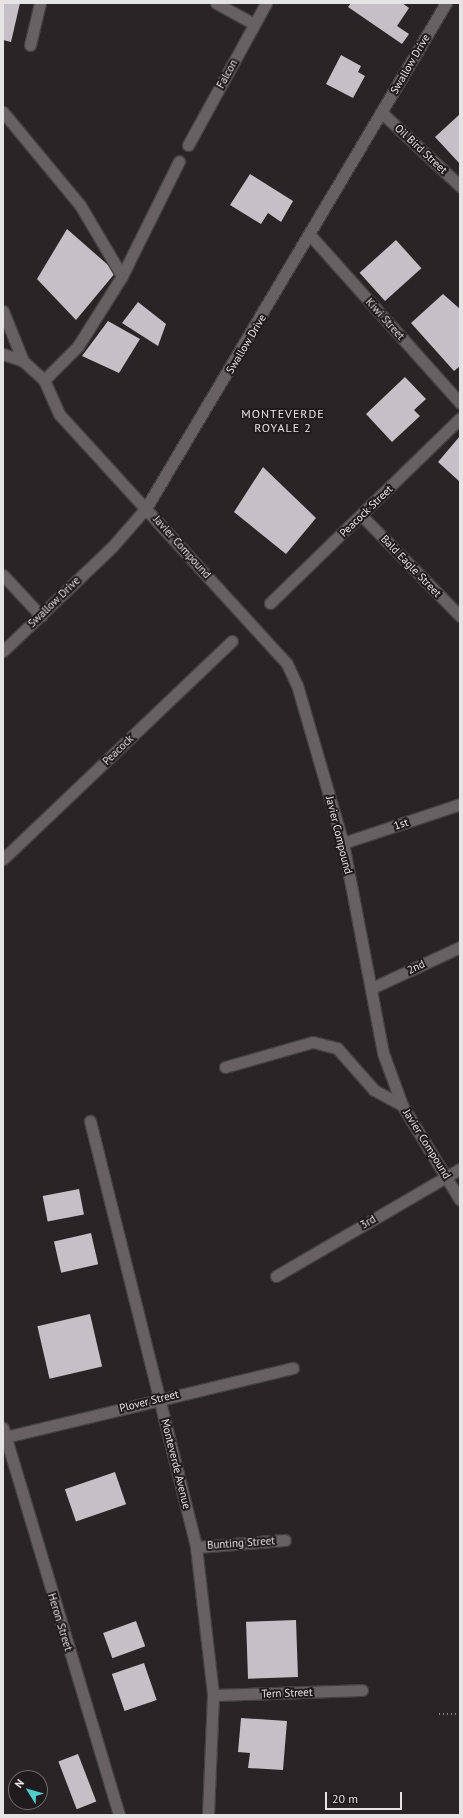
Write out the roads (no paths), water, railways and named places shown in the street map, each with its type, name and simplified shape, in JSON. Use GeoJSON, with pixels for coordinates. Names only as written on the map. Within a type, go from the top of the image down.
{"type":"FeatureCollection","features":[{"type":"Feature","properties":{"kind":"street"},"geometry":{"type":"LineString","coordinates":[[30,45],[40,3]]}},
{"type":"Feature","properties":{"kind":"street"},"geometry":{"type":"LineString","coordinates":[[216,3],[254,24]]}},
{"type":"Feature","properties":{"kind":"street","name":"Falcon"},"geometry":{"type":"LineString","coordinates":[[188,145],[266,3]]}},
{"type":"Feature","properties":{"kind":"street","name":"Swallow Drive"},"geometry":{"type":"LineString","coordinates":[[3,652],[112,547],[146,508],[310,235],[446,3]]}},
{"type":"Feature","properties":{"kind":"street"},"geometry":{"type":"LineString","coordinates":[[3,112],[80,204],[122,276]]}},
{"type":"Feature","properties":{"kind":"street","name":"Oil Bird Street"},"geometry":{"type":"LineString","coordinates":[[382,113],[460,186]]}},
{"type":"Feature","properties":{"kind":"street"},"geometry":{"type":"LineString","coordinates":[[3,354],[23,361],[44,380],[78,346],[122,276],[179,161]]}},
{"type":"Feature","properties":{"kind":"street","name":"Kiwi Street"},"geometry":{"type":"LineString","coordinates":[[310,235],[460,403]]}},
{"type":"Feature","properties":{"kind":"street"},"geometry":{"type":"LineString","coordinates":[[3,311],[23,361]]}},
{"type":"Feature","properties":{"kind":"street","name":"Javier Compound"},"geometry":{"type":"LineString","coordinates":[[44,380],[59,414],[287,664],[297,685],[343,843],[372,988],[383,1053],[402,1105],[447,1176],[460,1200]]}},
{"type":"Feature","properties":{"kind":"street","name":"Peacock Street"},"geometry":{"type":"LineString","coordinates":[[270,603],[362,516],[460,418]]}},
{"type":"Feature","properties":{"kind":"street","name":"Bald Eagle Street"},"geometry":{"type":"LineString","coordinates":[[362,516],[460,616]]}},
{"type":"Feature","properties":{"kind":"street"},"geometry":{"type":"LineString","coordinates":[[3,576],[40,616]]}},
{"type":"Feature","properties":{"kind":"street","name":"Peacock"},"geometry":{"type":"LineString","coordinates":[[3,859],[232,641]]}},
{"type":"Feature","properties":{"kind":"street","name":"1st"},"geometry":{"type":"LineString","coordinates":[[343,843],[460,804]]}},
{"type":"Feature","properties":{"kind":"street","name":"2nd"},"geometry":{"type":"LineString","coordinates":[[372,988],[460,947]]}},
{"type":"Feature","properties":{"kind":"street"},"geometry":{"type":"LineString","coordinates":[[224,1067],[313,1042],[337,1048],[374,1090],[402,1105]]}},
{"type":"Feature","properties":{"kind":"street","name":"Monteverde Avenue"},"geometry":{"type":"LineString","coordinates":[[90,1121],[196,1547],[213,1695],[208,1815]]}},
{"type":"Feature","properties":{"kind":"street","name":"3rd"},"geometry":{"type":"LineString","coordinates":[[276,1276],[460,1169]]}},
{"type":"Feature","properties":{"kind":"street","name":"Plover Street"},"geometry":{"type":"LineString","coordinates":[[4,1433],[293,1368]]}},
{"type":"Feature","properties":{"kind":"street","name":"Heron Street"},"geometry":{"type":"LineString","coordinates":[[4,1433],[119,1815]]}},
{"type":"Feature","properties":{"kind":"street","name":"Bunting Street"},"geometry":{"type":"LineString","coordinates":[[196,1547],[285,1540]]}},
{"type":"Feature","properties":{"kind":"street","name":"Tern Street"},"geometry":{"type":"LineString","coordinates":[[213,1695],[362,1690]]}},
{"type":"Feature","properties":{"kind":"district","name":"MONTEVERDE ROYALE 2"},"geometry":{"type":"Point","coordinates":[283,421]}}]}
